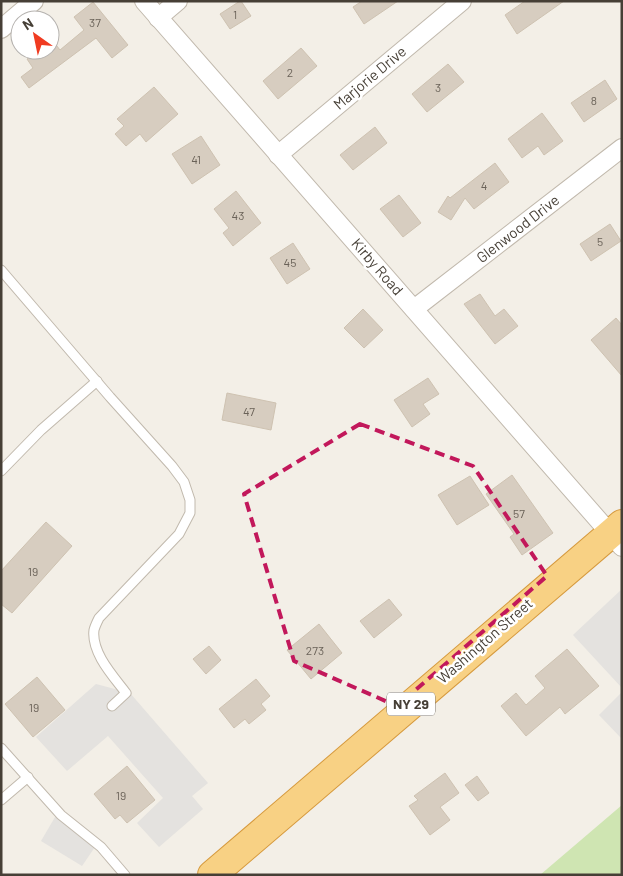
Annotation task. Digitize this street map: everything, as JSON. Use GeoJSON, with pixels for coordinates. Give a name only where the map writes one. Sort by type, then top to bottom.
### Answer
{"type":"FeatureCollection","features":[{"type":"Feature","properties":{"kind":"highway","name":"Washington Street"},"geometry":{"type":"LineString","coordinates":[[212,875],[618,535]]}},
{"type":"Feature","properties":{"kind":"street"},"geometry":{"type":"LineString","coordinates":[[1,29],[34,1]]}},
{"type":"Feature","properties":{"kind":"street","name":"Kirby Road"},"geometry":{"type":"LineString","coordinates":[[144,1],[414,309],[618,535]]}},
{"type":"Feature","properties":{"kind":"street"},"geometry":{"type":"LineString","coordinates":[[158,18],[178,1]]}},
{"type":"Feature","properties":{"kind":"street","name":"Marjorie Drive"},"geometry":{"type":"LineString","coordinates":[[278,155],[462,1]]}},
{"type":"Feature","properties":{"kind":"street","name":"Glenwood Drive"},"geometry":{"type":"LineString","coordinates":[[414,309],[622,148]]}},
{"type":"Feature","properties":{"kind":"lane"},"geometry":{"type":"LineString","coordinates":[[1,270],[172,466],[184,482],[190,500],[190,514],[179,534],[99,618],[94,629],[94,640],[99,653],[126,693],[112,706]]}},
{"type":"Feature","properties":{"kind":"lane"},"geometry":{"type":"LineString","coordinates":[[1,471],[41,430],[97,381]]}},
{"type":"Feature","properties":{"kind":"lane"},"geometry":{"type":"LineString","coordinates":[[1,748],[61,815],[101,847],[125,875]]}},
{"type":"Feature","properties":{"kind":"lane"},"geometry":{"type":"LineString","coordinates":[[1,800],[28,777]]}},
{"type":"Feature","properties":{"kind":"highlighted area"},"geometry":{"type":"Polygon","coordinates":[[[360,424],[473,466],[547,576],[397,706],[294,661],[244,494],[360,424]]]}},
{"type":"Feature","properties":{"kind":"green space"},"geometry":{"type":"Polygon","coordinates":[[[622,805],[622,875],[540,875],[622,805]]]}},
{"type":"Feature","properties":{"kind":"shaded area"},"geometry":{"type":"Polygon","coordinates":[[[622,589],[622,688],[573,635],[622,589]]]}},
{"type":"Feature","properties":{"kind":"shaded area"},"geometry":{"type":"Polygon","coordinates":[[[96,684],[130,693],[208,783],[192,796],[203,809],[159,847],[137,823],[163,798],[108,736],[67,771],[36,737],[96,684]]]}},
{"type":"Feature","properties":{"kind":"shaded area"},"geometry":{"type":"Polygon","coordinates":[[[622,692],[622,739],[599,715],[622,692]]]}},
{"type":"Feature","properties":{"kind":"shaded area"},"geometry":{"type":"Polygon","coordinates":[[[58,812],[97,844],[82,866],[41,841],[58,812]]]}},
{"type":"Feature","properties":{"kind":"building"},"geometry":{"type":"Polygon","coordinates":[[[240,1],[251,16],[230,29],[220,14],[240,1]]]}},
{"type":"Feature","properties":{"kind":"building"},"geometry":{"type":"Polygon","coordinates":[[[362,1],[398,1],[364,24],[353,7],[362,1]]]}},
{"type":"Feature","properties":{"kind":"building"},"geometry":{"type":"Polygon","coordinates":[[[525,1],[564,1],[517,34],[505,15],[525,1]]]}},
{"type":"Feature","properties":{"kind":"building"},"geometry":{"type":"Polygon","coordinates":[[[93,2],[128,45],[112,58],[96,38],[29,88],[21,77],[33,68],[28,60],[60,60],[60,50],[84,30],[74,17],[93,2]]]}},
{"type":"Feature","properties":{"kind":"building"},"geometry":{"type":"Polygon","coordinates":[[[301,48],[317,66],[278,99],[263,81],[301,48]]]}},
{"type":"Feature","properties":{"kind":"building"},"geometry":{"type":"Polygon","coordinates":[[[448,64],[464,82],[427,112],[412,94],[448,64]]]}},
{"type":"Feature","properties":{"kind":"building"},"geometry":{"type":"Polygon","coordinates":[[[605,80],[617,99],[584,122],[571,103],[605,80]]]}},
{"type":"Feature","properties":{"kind":"building"},"geometry":{"type":"Polygon","coordinates":[[[154,87],[178,114],[146,142],[140,134],[126,146],[115,134],[124,126],[117,119],[154,87]]]}},
{"type":"Feature","properties":{"kind":"building"},"geometry":{"type":"Polygon","coordinates":[[[542,113],[563,141],[544,155],[538,146],[522,158],[508,139],[542,113]]]}},
{"type":"Feature","properties":{"kind":"building"},"geometry":{"type":"Polygon","coordinates":[[[375,127],[387,143],[353,170],[340,155],[375,127]]]}},
{"type":"Feature","properties":{"kind":"building"},"geometry":{"type":"Polygon","coordinates":[[[201,136],[220,165],[192,184],[172,154],[201,136]]]}},
{"type":"Feature","properties":{"kind":"building"},"geometry":{"type":"Polygon","coordinates":[[[495,163],[509,182],[474,209],[465,198],[451,220],[438,212],[448,196],[450,198],[495,163]]]}},
{"type":"Feature","properties":{"kind":"building"},"geometry":{"type":"Polygon","coordinates":[[[236,191],[261,223],[233,246],[223,233],[229,228],[214,209],[236,191]]]}},
{"type":"Feature","properties":{"kind":"building"},"geometry":{"type":"Polygon","coordinates":[[[399,195],[421,223],[403,237],[380,209],[399,195]]]}},
{"type":"Feature","properties":{"kind":"building"},"geometry":{"type":"Polygon","coordinates":[[[610,224],[621,241],[591,261],[580,244],[610,224]]]}},
{"type":"Feature","properties":{"kind":"building"},"geometry":{"type":"Polygon","coordinates":[[[293,243],[310,269],[287,284],[270,258],[293,243]]]}},
{"type":"Feature","properties":{"kind":"building"},"geometry":{"type":"Polygon","coordinates":[[[480,294],[495,316],[504,309],[518,326],[495,344],[464,304],[480,294]]]}},
{"type":"Feature","properties":{"kind":"building"},"geometry":{"type":"Polygon","coordinates":[[[363,309],[383,330],[364,348],[344,328],[363,309]]]}},
{"type":"Feature","properties":{"kind":"building"},"geometry":{"type":"Polygon","coordinates":[[[616,318],[622,325],[622,376],[591,340],[616,318]]]}},
{"type":"Feature","properties":{"kind":"building"},"geometry":{"type":"Polygon","coordinates":[[[428,378],[439,394],[423,404],[430,414],[412,427],[394,400],[428,378]]]}},
{"type":"Feature","properties":{"kind":"building"},"geometry":{"type":"Polygon","coordinates":[[[227,393],[276,403],[271,430],[222,420],[227,393]]]}},
{"type":"Feature","properties":{"kind":"building"},"geometry":{"type":"Polygon","coordinates":[[[512,475],[553,533],[522,555],[510,537],[514,534],[486,494],[512,475]]]}},
{"type":"Feature","properties":{"kind":"building"},"geometry":{"type":"Polygon","coordinates":[[[470,476],[489,505],[457,525],[438,495],[470,476]]]}},
{"type":"Feature","properties":{"kind":"building"},"geometry":{"type":"Polygon","coordinates":[[[46,522],[72,546],[12,613],[1,604],[1,571],[46,522]]]}},
{"type":"Feature","properties":{"kind":"building"},"geometry":{"type":"Polygon","coordinates":[[[389,599],[402,615],[374,638],[360,621],[389,599]]]}},
{"type":"Feature","properties":{"kind":"building"},"geometry":{"type":"Polygon","coordinates":[[[319,624],[342,653],[311,679],[287,650],[319,624]]]}},
{"type":"Feature","properties":{"kind":"building"},"geometry":{"type":"Polygon","coordinates":[[[209,646],[221,660],[206,674],[193,659],[209,646]]]}},
{"type":"Feature","properties":{"kind":"building"},"geometry":{"type":"Polygon","coordinates":[[[567,649],[599,686],[565,714],[560,707],[526,736],[501,706],[516,693],[526,705],[545,688],[535,676],[567,649]]]}},
{"type":"Feature","properties":{"kind":"building"},"geometry":{"type":"Polygon","coordinates":[[[37,677],[65,710],[33,737],[5,704],[37,677]]]}},
{"type":"Feature","properties":{"kind":"building"},"geometry":{"type":"Polygon","coordinates":[[[256,679],[270,696],[261,704],[266,710],[249,724],[245,719],[234,728],[219,709],[256,679]]]}},
{"type":"Feature","properties":{"kind":"building"},"geometry":{"type":"Polygon","coordinates":[[[127,766],[155,800],[127,823],[120,815],[115,819],[94,794],[127,766]]]}},
{"type":"Feature","properties":{"kind":"building"},"geometry":{"type":"Polygon","coordinates":[[[445,773],[459,793],[440,807],[450,820],[430,835],[409,806],[418,800],[414,796],[445,773]]]}},
{"type":"Feature","properties":{"kind":"building"},"geometry":{"type":"Polygon","coordinates":[[[477,776],[489,793],[478,801],[465,785],[477,776]]]}}]}
